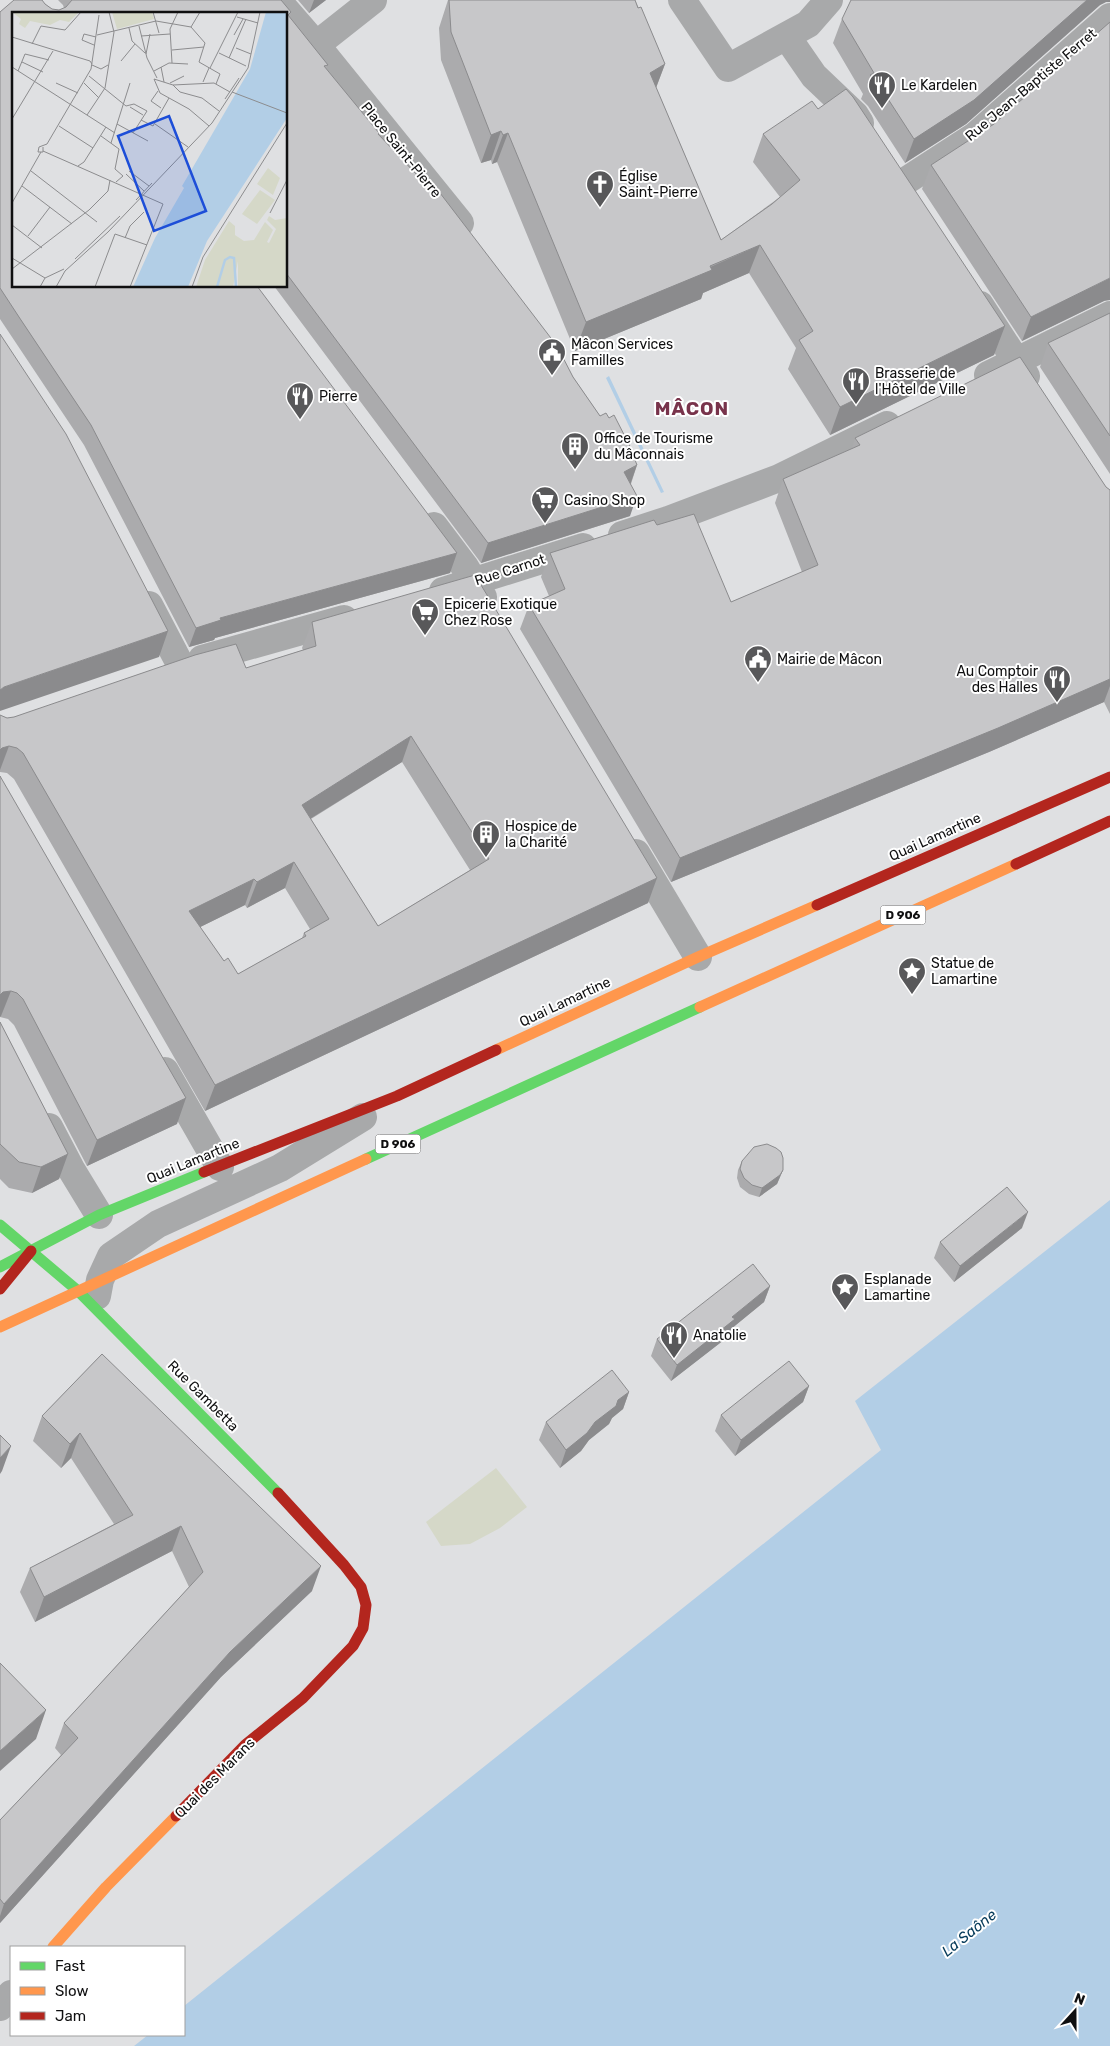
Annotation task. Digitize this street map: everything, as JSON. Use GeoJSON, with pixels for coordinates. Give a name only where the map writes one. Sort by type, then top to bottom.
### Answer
{"type":"FeatureCollection","features":[{"type":"Feature","properties":{"kind":"main road","name":"Quai Lamartine"},"geometry":{"type":"LineString","coordinates":[[0,1267],[99,1215],[220,1167],[264,1147],[397,1096],[698,957],[1110,777]]}},
{"type":"Feature","properties":{"kind":"main road","name":"D 906"},"geometry":{"type":"LineString","coordinates":[[0,1327],[91,1293],[1110,821]]}},
{"type":"Feature","properties":{"kind":"main road","name":"Rue Gambetta"},"geometry":{"type":"LineString","coordinates":[[0,1225],[31,1251],[91,1293],[213,1428],[252,1465],[344,1564],[361,1587],[366,1605]]}},
{"type":"Feature","properties":{"kind":"main road"},"geometry":{"type":"LineString","coordinates":[[0,1289],[31,1251]]}},
{"type":"Feature","properties":{"kind":"main road","name":"Quai des Marans"},"geometry":{"type":"LineString","coordinates":[[54,1946],[106,1887],[245,1745],[302,1698],[353,1646],[363,1628],[366,1605]]}},
{"type":"Feature","properties":{"kind":"street","name":"Place Saint-Pierre"},"geometry":{"type":"LineString","coordinates":[[277,0],[287,12]]}},
{"type":"Feature","properties":{"kind":"street"},"geometry":{"type":"LineString","coordinates":[[316,45],[373,0]]}},
{"type":"Feature","properties":{"kind":"street"},"geometry":{"type":"LineString","coordinates":[[682,0],[728,68],[808,24],[829,0]]}},
{"type":"Feature","properties":{"kind":"street","name":"Place Saint-Pierre"},"geometry":{"type":"LineString","coordinates":[[288,13],[477,245]]}},
{"type":"Feature","properties":{"kind":"street","name":"Rue Jean-Baptiste Ferret"},"geometry":{"type":"LineString","coordinates":[[787,36],[814,76],[855,115],[908,194],[1110,17]]}},
{"type":"Feature","properties":{"kind":"street"},"geometry":{"type":"LineString","coordinates":[[965,282],[1038,395]]}},
{"type":"Feature","properties":{"kind":"street"},"geometry":{"type":"LineString","coordinates":[[963,388],[1110,315]]}},
{"type":"Feature","properties":{"kind":"street","name":"Rue Carnot"},"geometry":{"type":"LineString","coordinates":[[417,598],[474,582],[668,520],[779,478],[910,414]]}},
{"type":"Feature","properties":{"kind":"street"},"geometry":{"type":"LineString","coordinates":[[418,505],[474,582],[494,616]]}},
{"type":"Feature","properties":{"kind":"street"},"geometry":{"type":"LineString","coordinates":[[136,580],[180,666]]}},
{"type":"Feature","properties":{"kind":"street"},"geometry":{"type":"LineString","coordinates":[[153,675],[370,612]]}},
{"type":"Feature","properties":{"kind":"street"},"geometry":{"type":"LineString","coordinates":[[622,829],[698,957]]}},
{"type":"Feature","properties":{"kind":"street"},"geometry":{"type":"LineString","coordinates":[[150,1046],[220,1167]]}},
{"type":"Feature","properties":{"kind":"street"},"geometry":{"type":"LineString","coordinates":[[91,1293],[111,1256],[158,1224],[280,1168],[397,1096]]}},
{"type":"Feature","properties":{"kind":"street"},"geometry":{"type":"LineString","coordinates":[[40,1109],[71,1169],[99,1215]]}},
{"type":"Feature","properties":{"kind":"street"},"geometry":{"type":"LineString","coordinates":[[0,2007],[10,1995]]}},
{"type":"Feature","properties":{"kind":"green space"},"geometry":{"type":"Polygon","coordinates":[[[496,1468],[527,1507],[500,1528],[470,1544],[441,1546],[426,1522],[496,1468]]]}},
{"type":"Feature","properties":{"kind":"water"},"geometry":{"type":"Polygon","coordinates":[[[609,376],[664,492],[661,493],[606,378],[609,376]]]}},
{"type":"Feature","properties":{"kind":"water","name":"La Saône"},"geometry":{"type":"Polygon","coordinates":[[[1110,1200],[1110,2046],[134,2046],[147,2036],[185,2036],[185,2005],[881,1450],[855,1401],[1110,1200]]]}},
{"type":"Feature","properties":{"kind":"building"},"geometry":{"type":"Polygon","coordinates":[[[14,0],[42,0],[52,9],[59,10],[66,7],[72,0],[281,0],[291,12],[288,15],[288,12],[12,12],[12,288],[258,288],[457,553],[220,618],[221,620],[196,628],[91,425],[0,288],[0,12],[14,0]]]}},
{"type":"Feature","properties":{"kind":"building"},"geometry":{"type":"Polygon","coordinates":[[[449,0],[635,0],[638,8],[641,7],[665,64],[650,73],[721,240],[772,204],[800,180],[763,134],[812,101],[818,109],[846,89],[1005,326],[840,407],[799,340],[813,331],[760,245],[710,266],[712,270],[586,322],[508,133],[503,135],[501,131],[491,135],[451,32],[449,0]]]}},
{"type":"Feature","properties":{"kind":"building"},"geometry":{"type":"Polygon","coordinates":[[[851,0],[1087,0],[974,100],[914,139],[877,82],[870,75],[874,73],[842,19],[851,0]]]}},
{"type":"Feature","properties":{"kind":"building"},"geometry":{"type":"Polygon","coordinates":[[[288,15],[328,65],[324,66],[378,134],[436,195],[440,193],[557,346],[573,377],[600,416],[606,413],[609,418],[614,415],[636,458],[637,465],[624,472],[637,496],[488,543],[288,276],[288,15]]]}},
{"type":"Feature","properties":{"kind":"building"},"geometry":{"type":"Polygon","coordinates":[[[1110,22],[1110,278],[1031,317],[931,165],[994,124],[1110,22]]]}},
{"type":"Feature","properties":{"kind":"building"},"geometry":{"type":"Polygon","coordinates":[[[1110,313],[1110,436],[1048,343],[1110,313]]]}},
{"type":"Feature","properties":{"kind":"building"},"geometry":{"type":"Polygon","coordinates":[[[0,334],[66,434],[168,631],[4,687],[0,690],[0,334]]]}},
{"type":"Feature","properties":{"kind":"building"},"geometry":{"type":"Polygon","coordinates":[[[1020,357],[1106,487],[1110,490],[1110,679],[998,728],[680,858],[529,605],[565,589],[550,553],[654,520],[657,525],[694,514],[731,602],[818,565],[783,479],[860,445],[855,438],[1020,357]]]}},
{"type":"Feature","properties":{"kind":"building"},"geometry":{"type":"Polygon","coordinates":[[[475,575],[657,878],[215,1085],[23,753],[17,748],[9,746],[0,750],[0,715],[7,718],[14,717],[195,655],[236,644],[246,668],[316,646],[312,622],[475,575]],[[411,736],[302,805],[378,926],[489,859],[411,736]],[[294,862],[257,882],[254,879],[189,911],[224,961],[228,958],[238,974],[306,936],[304,933],[329,919],[294,862]]]}},
{"type":"Feature","properties":{"kind":"building"},"geometry":{"type":"Polygon","coordinates":[[[0,776],[186,1098],[97,1140],[23,999],[17,993],[11,991],[3,992],[0,995],[0,776]]]}},
{"type":"Feature","properties":{"kind":"building"},"geometry":{"type":"Polygon","coordinates":[[[0,1022],[68,1154],[41,1167],[19,1162],[0,1144],[0,1022]]]}},
{"type":"Feature","properties":{"kind":"building"},"geometry":{"type":"Polygon","coordinates":[[[767,1144],[781,1152],[783,1170],[780,1175],[762,1188],[752,1185],[744,1178],[740,1169],[742,1161],[754,1147],[767,1144]]]}},
{"type":"Feature","properties":{"kind":"building"},"geometry":{"type":"Polygon","coordinates":[[[1007,1187],[1028,1212],[960,1266],[940,1242],[1007,1187]]]}},
{"type":"Feature","properties":{"kind":"building"},"geometry":{"type":"Polygon","coordinates":[[[753,1264],[770,1286],[732,1317],[735,1319],[677,1365],[657,1339],[753,1264]]]}},
{"type":"Feature","properties":{"kind":"building"},"geometry":{"type":"Polygon","coordinates":[[[102,1354],[321,1566],[230,1652],[4,1904],[0,1899],[0,1820],[78,1738],[64,1723],[203,1572],[181,1526],[44,1597],[30,1568],[133,1515],[80,1433],[70,1444],[42,1416],[102,1354]]]}},
{"type":"Feature","properties":{"kind":"building"},"geometry":{"type":"Polygon","coordinates":[[[789,1361],[809,1386],[741,1440],[721,1415],[789,1361]]]}},
{"type":"Feature","properties":{"kind":"building"},"geometry":{"type":"Polygon","coordinates":[[[612,1370],[629,1392],[618,1400],[616,1406],[595,1422],[587,1433],[566,1450],[546,1422],[612,1370]]]}},
{"type":"Feature","properties":{"kind":"building"},"geometry":{"type":"Polygon","coordinates":[[[0,1435],[11,1446],[0,1458],[0,1435]]]}},
{"type":"Feature","properties":{"kind":"building"},"geometry":{"type":"Polygon","coordinates":[[[0,1663],[46,1710],[0,1751],[0,1663]]]}},
{"type":"Feature","properties":{"kind":"traffic: fast"},"geometry":{"type":"LineString","coordinates":[[366,1159],[700,1007]]}},
{"type":"Feature","properties":{"kind":"traffic: fast"},"geometry":{"type":"LineString","coordinates":[[0,1267],[99,1215],[204,1172]]}},
{"type":"Feature","properties":{"kind":"traffic: fast"},"geometry":{"type":"LineString","coordinates":[[0,1225],[78,1291],[278,1493]]}},
{"type":"Feature","properties":{"kind":"traffic: slow"},"geometry":{"type":"LineString","coordinates":[[700,1007],[1016,864]]}},
{"type":"Feature","properties":{"kind":"traffic: slow"},"geometry":{"type":"LineString","coordinates":[[496,1050],[698,957],[817,905]]}},
{"type":"Feature","properties":{"kind":"traffic: slow"},"geometry":{"type":"LineString","coordinates":[[0,1327],[366,1159]]}},
{"type":"Feature","properties":{"kind":"traffic: slow"},"geometry":{"type":"LineString","coordinates":[[54,1946],[106,1887],[176,1816]]}},
{"type":"Feature","properties":{"kind":"traffic: jam"},"geometry":{"type":"LineString","coordinates":[[817,905],[1110,777]]}},
{"type":"Feature","properties":{"kind":"traffic: jam"},"geometry":{"type":"LineString","coordinates":[[1016,864],[1110,821]]}},
{"type":"Feature","properties":{"kind":"traffic: jam"},"geometry":{"type":"LineString","coordinates":[[204,1172],[397,1096],[496,1050]]}},
{"type":"Feature","properties":{"kind":"traffic: jam"},"geometry":{"type":"LineString","coordinates":[[0,1289],[31,1251]]}},
{"type":"Feature","properties":{"kind":"traffic: jam"},"geometry":{"type":"LineString","coordinates":[[176,1816],[245,1745],[303,1698],[353,1646],[363,1628],[366,1605],[361,1587],[344,1565],[278,1493]]}},
{"type":"Feature","properties":{"kind":"place","name":"Le Kardelen"},"geometry":{"type":"Point","coordinates":[882,109]}},
{"type":"Feature","properties":{"kind":"place","name":"Église Saint-Pierre"},"geometry":{"type":"Point","coordinates":[600,208]}},
{"type":"Feature","properties":{"kind":"place","name":"Mâcon Services Familles"},"geometry":{"type":"Point","coordinates":[552,376]}},
{"type":"Feature","properties":{"kind":"place","name":"Brasserie de l'Hôtel de Ville"},"geometry":{"type":"Point","coordinates":[856,405]}},
{"type":"Feature","properties":{"kind":"place","name":"Pierre"},"geometry":{"type":"Point","coordinates":[300,420]}},
{"type":"Feature","properties":{"kind":"place","name":"Office de Tourisme du Mâconnais"},"geometry":{"type":"Point","coordinates":[575,470]}},
{"type":"Feature","properties":{"kind":"place","name":"Casino Shop"},"geometry":{"type":"Point","coordinates":[545,524]}},
{"type":"Feature","properties":{"kind":"place","name":"Epicerie Exotique Chez Rose"},"geometry":{"type":"Point","coordinates":[425,636]}},
{"type":"Feature","properties":{"kind":"place","name":"Mairie de Mâcon"},"geometry":{"type":"Point","coordinates":[758,683]}},
{"type":"Feature","properties":{"kind":"place","name":"Au Comptoir des Halles"},"geometry":{"type":"Point","coordinates":[1057,703]}},
{"type":"Feature","properties":{"kind":"place","name":"Hospice de la Charité"},"geometry":{"type":"Point","coordinates":[486,858]}},
{"type":"Feature","properties":{"kind":"place","name":"Statue de Lamartine"},"geometry":{"type":"Point","coordinates":[912,995]}},
{"type":"Feature","properties":{"kind":"place","name":"Esplanade Lamartine"},"geometry":{"type":"Point","coordinates":[845,1311]}},
{"type":"Feature","properties":{"kind":"place","name":"Anatolie"},"geometry":{"type":"Point","coordinates":[674,1359]}},
{"type":"Feature","properties":{"kind":"district","name":"MÂCON"},"geometry":{"type":"Point","coordinates":[692,408]}}]}
